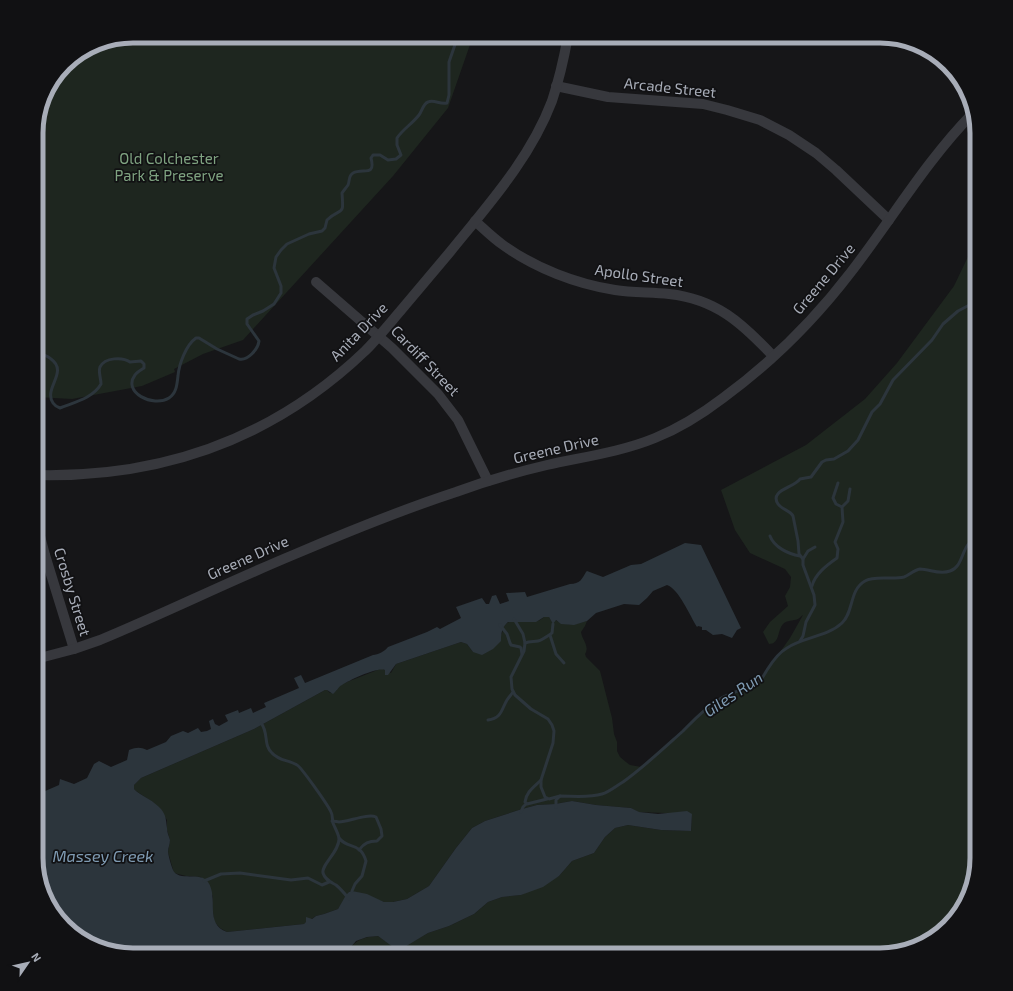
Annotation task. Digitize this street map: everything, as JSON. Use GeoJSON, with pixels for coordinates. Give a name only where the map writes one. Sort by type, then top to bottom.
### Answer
{"type":"FeatureCollection","features":[{"type":"Feature","properties":{"kind":"street","name":"Anita Drive"},"geometry":{"type":"LineString","coordinates":[[43,475],[79,475],[126,470],[173,460],[219,445],[263,425],[304,401],[325,386],[379,336],[475,221],[524,157],[551,102],[566,43]]}},
{"type":"Feature","properties":{"kind":"street","name":"Arcade Street"},"geometry":{"type":"LineString","coordinates":[[556,86],[608,97],[703,104],[760,120],[789,135],[816,153],[889,220]]}},
{"type":"Feature","properties":{"kind":"street","name":"Greene Drive"},"geometry":{"type":"LineString","coordinates":[[43,657],[74,649],[117,633],[295,554],[400,512],[488,481],[543,466],[626,448],[653,439],[696,417],[724,398],[804,327],[835,292],[938,152],[968,118]]}},
{"type":"Feature","properties":{"kind":"street","name":"Apollo Street"},"geometry":{"type":"LineString","coordinates":[[475,221],[503,245],[564,277],[615,290],[684,296],[715,307],[732,317],[773,356]]}},
{"type":"Feature","properties":{"kind":"street","name":"Cardiff Street"},"geometry":{"type":"LineString","coordinates":[[316,282],[379,336],[423,378],[448,406],[464,431],[488,481]]}},
{"type":"Feature","properties":{"kind":"street","name":"Crosby Street"},"geometry":{"type":"LineString","coordinates":[[43,547],[74,649]]}},
{"type":"Feature","properties":{"kind":"green space","name":"Old Colchester Park & Preserve"},"geometry":{"type":"Polygon","coordinates":[[[134,43],[471,43],[448,108],[393,176],[243,340],[203,354],[174,369],[175,372],[142,386],[72,399],[43,397],[43,128],[46,110],[52,93],[65,74],[74,65],[88,55],[99,50],[110,46],[134,43]]]}},
{"type":"Feature","properties":{"kind":"green space"},"geometry":{"type":"Polygon","coordinates":[[[970,253],[970,863],[961,898],[951,913],[930,933],[909,943],[880,948],[351,948],[362,939],[378,936],[385,941],[414,941],[428,933],[449,926],[474,914],[488,902],[502,897],[521,895],[559,876],[572,861],[594,853],[605,837],[615,828],[628,825],[661,830],[691,831],[692,814],[638,812],[631,808],[572,801],[537,805],[522,809],[485,821],[472,828],[429,886],[407,899],[384,902],[352,891],[349,892],[338,909],[316,916],[304,924],[227,932],[220,928],[214,921],[212,902],[213,896],[201,877],[186,876],[174,873],[168,852],[170,840],[167,830],[167,820],[154,803],[134,789],[134,785],[141,778],[254,729],[325,690],[330,693],[336,691],[342,684],[380,669],[391,673],[396,664],[461,642],[467,644],[473,652],[497,638],[502,633],[505,625],[511,621],[531,622],[540,620],[544,617],[549,617],[553,623],[555,620],[563,624],[575,624],[587,621],[581,632],[587,648],[585,654],[586,657],[600,671],[612,718],[614,734],[617,742],[617,751],[620,757],[630,765],[641,767],[697,716],[717,700],[731,692],[747,688],[761,679],[790,638],[803,615],[798,619],[788,621],[783,624],[777,640],[769,644],[763,632],[770,622],[788,606],[785,596],[790,587],[791,577],[785,569],[750,553],[735,530],[721,490],[806,445],[865,399],[897,363],[954,286],[970,253]]]}},
{"type":"Feature","properties":{"kind":"water","name":"Massey Creek"},"geometry":{"type":"Polygon","coordinates":[[[685,543],[701,545],[741,628],[737,630],[732,638],[722,634],[713,635],[706,630],[702,630],[702,627],[697,627],[680,597],[667,585],[653,591],[639,605],[624,604],[596,613],[587,621],[574,625],[561,624],[556,620],[553,624],[549,617],[544,617],[536,622],[508,622],[502,630],[501,641],[493,649],[482,655],[473,652],[467,644],[461,642],[396,664],[388,675],[385,675],[385,670],[376,670],[364,674],[341,686],[333,694],[325,690],[254,729],[141,778],[134,785],[134,789],[163,811],[166,818],[167,831],[170,840],[168,852],[173,870],[176,874],[200,877],[208,882],[211,888],[216,923],[220,928],[227,932],[304,924],[306,922],[306,917],[312,919],[316,916],[338,909],[346,895],[352,891],[367,894],[384,902],[407,899],[429,886],[472,828],[485,821],[537,805],[572,801],[631,808],[639,812],[658,814],[687,811],[692,814],[691,831],[661,830],[628,825],[615,828],[605,837],[594,853],[572,861],[559,876],[543,887],[521,895],[502,897],[488,902],[474,914],[449,926],[428,933],[403,948],[393,947],[378,936],[367,937],[356,941],[350,948],[122,947],[104,943],[83,933],[65,917],[52,898],[45,875],[43,858],[43,792],[59,785],[60,779],[74,784],[87,778],[94,764],[99,761],[111,767],[127,760],[129,750],[134,748],[142,748],[147,750],[166,742],[171,736],[183,731],[188,733],[198,728],[201,732],[207,731],[211,729],[209,721],[213,719],[215,724],[219,726],[228,721],[225,715],[238,710],[239,713],[251,708],[253,713],[266,707],[264,703],[299,688],[294,678],[301,675],[305,683],[373,655],[379,654],[388,647],[437,627],[440,629],[461,618],[456,607],[482,598],[486,604],[489,604],[492,596],[496,595],[500,604],[509,601],[506,593],[525,592],[527,597],[576,583],[580,581],[587,571],[603,577],[631,565],[641,564],[685,543]]]}},
{"type":"Feature","properties":{"kind":"waterway"},"geometry":{"type":"LineString","coordinates":[[43,355],[56,364],[58,369],[51,392],[51,397],[54,404],[60,408],[83,399],[98,389],[101,384],[99,371],[100,367],[106,361],[114,359],[123,359],[130,362],[141,361],[144,364],[144,368],[135,375],[132,381],[133,387],[141,397],[148,400],[162,401],[169,398],[174,393],[184,355],[189,345],[196,338],[199,338],[217,349],[239,359],[249,356],[255,351],[259,341],[247,324],[247,319],[274,304],[281,293],[281,286],[274,268],[276,257],[287,244],[309,234],[322,231],[325,228],[327,220],[342,209],[342,193],[348,185],[350,176],[353,173],[370,170],[372,168],[371,158],[373,155],[380,155],[388,160],[396,159],[401,155],[397,145],[397,138],[419,115],[426,103],[430,101],[447,103],[449,95],[449,62],[456,43]]}},
{"type":"Feature","properties":{"kind":"waterway"},"geometry":{"type":"LineString","coordinates":[[800,641],[803,636],[806,622],[815,605],[814,595],[803,565],[803,559],[799,554],[793,516],[790,512],[778,504],[776,499],[777,495],[779,492],[800,479],[811,477],[822,462],[834,459],[848,451],[858,440],[872,412],[880,404],[893,380],[932,340],[943,324],[958,311],[970,305]]}},
{"type":"Feature","properties":{"kind":"waterway"},"geometry":{"type":"LineString","coordinates":[[838,483],[833,498],[836,504],[842,507]]}},
{"type":"Feature","properties":{"kind":"waterway"},"geometry":{"type":"LineString","coordinates":[[812,586],[816,578],[825,567],[837,558],[838,549],[835,542],[843,522],[842,507],[848,501],[850,489]]}},
{"type":"Feature","properties":{"kind":"waterway"},"geometry":{"type":"LineString","coordinates":[[770,536],[778,547],[791,554],[800,556]]}},
{"type":"Feature","properties":{"kind":"waterway","name":"Giles Run"},"geometry":{"type":"LineString","coordinates":[[556,807],[556,800],[560,796],[592,796],[602,794],[623,782],[646,764],[712,704],[727,695],[750,687],[760,680],[781,652],[793,644],[836,628],[846,618],[856,590],[865,581],[874,578],[904,577],[920,569],[938,572],[950,571],[958,565],[970,543]]}},
{"type":"Feature","properties":{"kind":"waterway"},"geometry":{"type":"LineString","coordinates":[[803,559],[808,551],[815,547]]}},
{"type":"Feature","properties":{"kind":"waterway"},"geometry":{"type":"LineString","coordinates":[[514,619],[523,634],[525,643],[524,651],[511,677],[512,689],[515,695],[531,709],[548,719],[552,725],[554,731],[553,743],[541,780],[541,787],[545,797],[549,799],[560,796]]}},
{"type":"Feature","properties":{"kind":"waterway"},"geometry":{"type":"LineString","coordinates":[[525,643],[540,640],[552,633],[553,624]]}},
{"type":"Feature","properties":{"kind":"waterway"},"geometry":{"type":"LineString","coordinates":[[500,625],[507,634],[511,645],[520,647],[522,654]]}},
{"type":"Feature","properties":{"kind":"waterway"},"geometry":{"type":"LineString","coordinates":[[550,635],[556,654],[564,663]]}},
{"type":"Feature","properties":{"kind":"waterway"},"geometry":{"type":"LineString","coordinates":[[488,720],[499,715],[513,692]]}},
{"type":"Feature","properties":{"kind":"waterway"},"geometry":{"type":"LineString","coordinates":[[261,723],[265,731],[269,750],[278,758],[297,765],[309,779],[332,813],[333,823],[339,838],[339,843],[325,866],[323,873],[327,879],[338,887],[349,899]]}},
{"type":"Feature","properties":{"kind":"waterway"},"geometry":{"type":"LineString","coordinates":[[541,780],[529,792],[525,802],[527,804],[547,799]]}},
{"type":"Feature","properties":{"kind":"waterway"},"geometry":{"type":"LineString","coordinates":[[521,812],[526,804]]}},
{"type":"Feature","properties":{"kind":"waterway"},"geometry":{"type":"LineString","coordinates":[[332,821],[343,822],[368,816],[376,817],[382,836],[377,841],[365,844],[359,850]]}},
{"type":"Feature","properties":{"kind":"waterway"},"geometry":{"type":"LineString","coordinates":[[339,838],[342,842],[361,851],[366,861],[362,876],[355,884],[352,891]]}},
{"type":"Feature","properties":{"kind":"waterway"},"geometry":{"type":"LineString","coordinates":[[204,881],[221,874],[240,873],[291,880],[308,878],[322,885],[329,882]]}}]}
